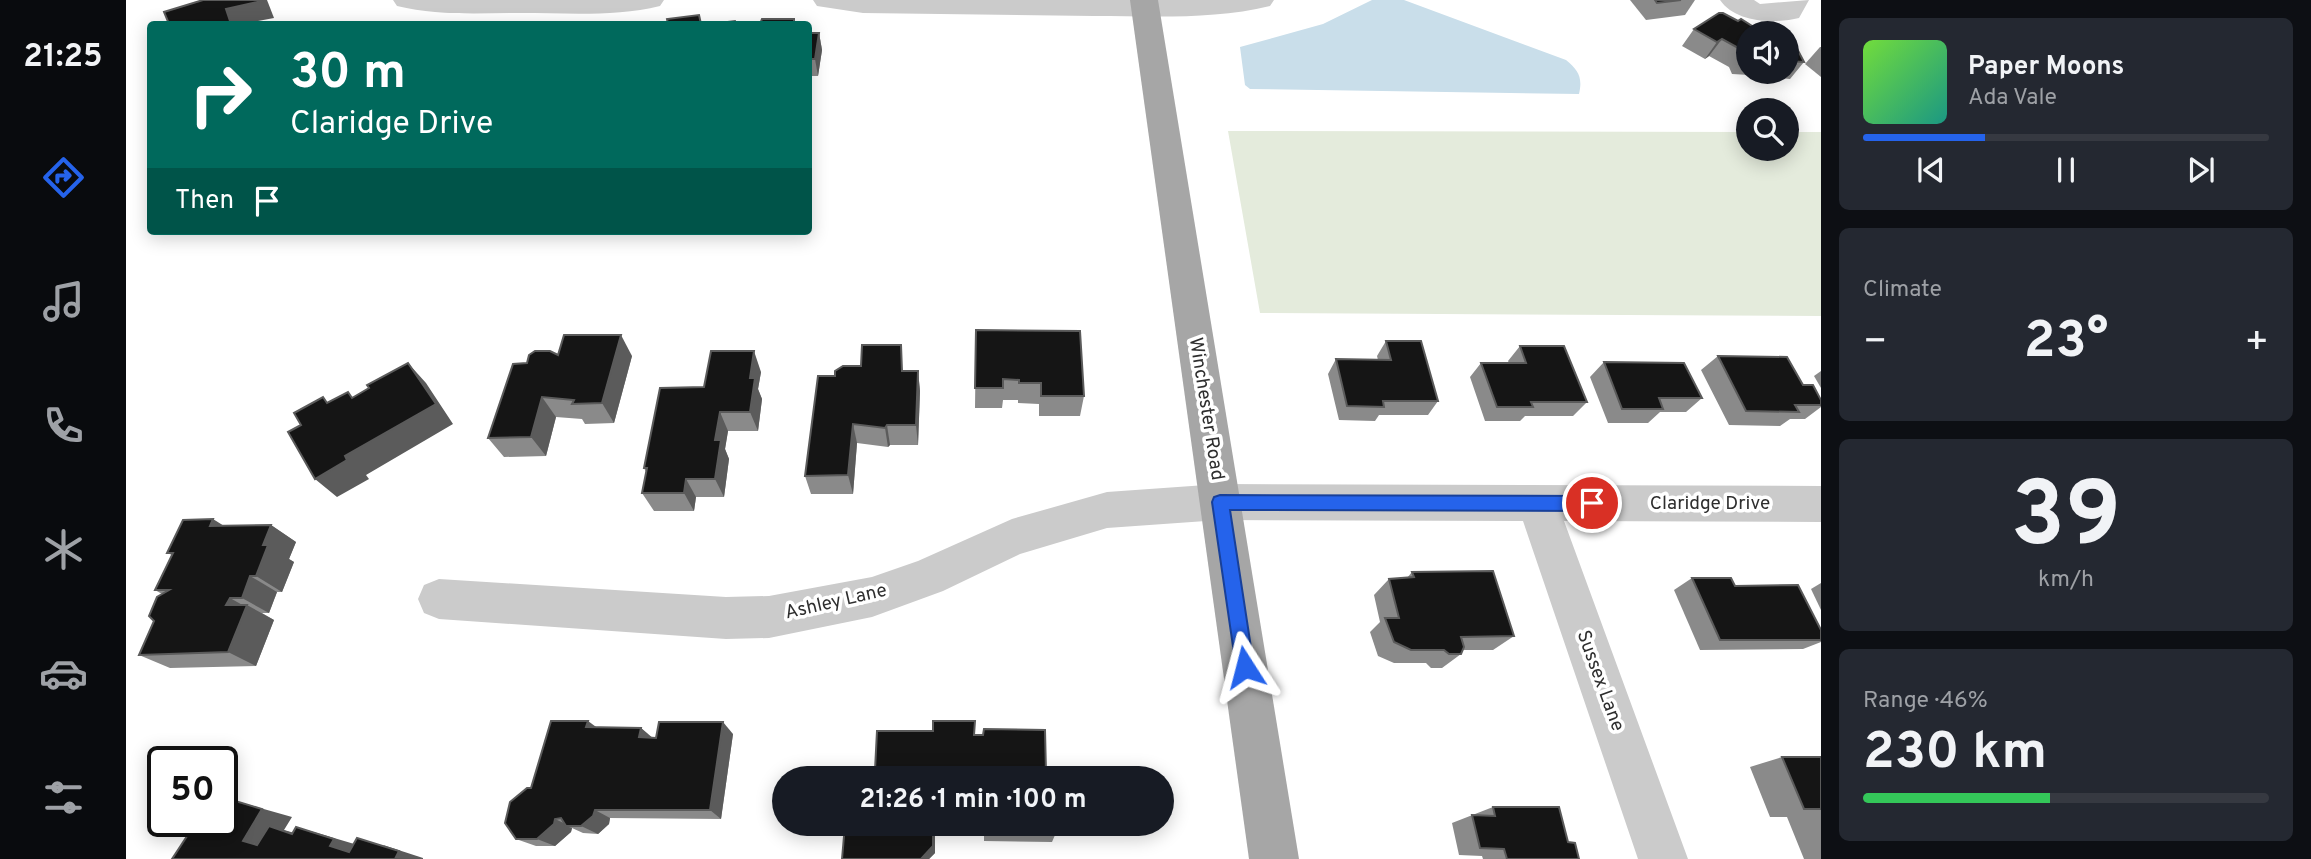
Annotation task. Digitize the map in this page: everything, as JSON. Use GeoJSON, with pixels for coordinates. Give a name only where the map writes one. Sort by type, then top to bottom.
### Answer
{"type":"FeatureCollection","features":[{"type":"Feature","properties":{"kind":"main road","name":"Winchester Road"},"geometry":{"type":"LineString","coordinates":[[1144,4],[1274,859]]}},
{"type":"Feature","properties":{"kind":"street"},"geometry":{"type":"LineString","coordinates":[[407,0],[433,4],[606,5],[650,0]]}},
{"type":"Feature","properties":{"kind":"street"},"geometry":{"type":"LineString","coordinates":[[827,0],[863,5],[1144,4],[1206,7],[1260,0]]}},
{"type":"Feature","properties":{"kind":"street"},"geometry":{"type":"LineString","coordinates":[[1734,0],[1755,12],[1789,12],[1795,0]]}},
{"type":"Feature","properties":{"kind":"street","name":"Claridge Drive"},"geometry":{"type":"LineString","coordinates":[[1220,502],[1821,505]]}},
{"type":"Feature","properties":{"kind":"street","name":"Ashley Lane"},"geometry":{"type":"LineString","coordinates":[[439,599],[726,618],[769,617],[872,597],[928,577],[1012,538],[1107,510],[1220,502]]}},
{"type":"Feature","properties":{"kind":"street","name":"Sussex Lane"},"geometry":{"type":"LineString","coordinates":[[1537,503],[1663,859]]}},
{"type":"Feature","properties":{"kind":"green space"},"geometry":{"type":"Polygon","coordinates":[[[1228,131],[1736,132],[1736,161],[1799,161],[1799,132],[1821,132],[1821,316],[1260,313],[1228,131]]]}},
{"type":"Feature","properties":{"kind":"water"},"geometry":{"type":"Polygon","coordinates":[[[1372,0],[1404,0],[1566,60],[1579,74],[1579,94],[1250,89],[1245,85],[1240,47],[1323,24],[1372,0]]]}},
{"type":"Feature","properties":{"kind":"building"},"geometry":{"type":"Polygon","coordinates":[[[203,0],[262,1],[226,9],[230,21],[168,21],[164,12],[203,0]]]}},
{"type":"Feature","properties":{"kind":"building"},"geometry":{"type":"Polygon","coordinates":[[[1655,0],[1681,0],[1657,3],[1655,0]]]}},
{"type":"Feature","properties":{"kind":"building"},"geometry":{"type":"Polygon","coordinates":[[[1723,13],[1738,21],[1736,47],[1722,39],[1717,42],[1694,29],[1723,13]]]}},
{"type":"Feature","properties":{"kind":"building"},"geometry":{"type":"Polygon","coordinates":[[[699,15],[700,21],[667,21],[699,15]]]}},
{"type":"Feature","properties":{"kind":"building"},"geometry":{"type":"Polygon","coordinates":[[[762,19],[794,19],[794,21],[761,21],[762,19]]]}},
{"type":"Feature","properties":{"kind":"building"},"geometry":{"type":"Polygon","coordinates":[[[812,33],[819,33],[815,59],[812,59],[812,33]]]}},
{"type":"Feature","properties":{"kind":"building"},"geometry":{"type":"Polygon","coordinates":[[[976,330],[1080,331],[1084,396],[1041,396],[1041,383],[1019,383],[1019,380],[1003,379],[1003,388],[975,388],[976,330]]]}},
{"type":"Feature","properties":{"kind":"building"},"geometry":{"type":"Polygon","coordinates":[[[564,335],[621,335],[602,403],[572,404],[574,400],[542,397],[531,437],[488,438],[513,364],[527,363],[529,355],[535,351],[550,351],[558,355],[564,335]]]}},
{"type":"Feature","properties":{"kind":"building"},"geometry":{"type":"Polygon","coordinates":[[[1386,341],[1421,341],[1438,401],[1383,401],[1384,407],[1347,406],[1336,359],[1391,360],[1386,341]]]}},
{"type":"Feature","properties":{"kind":"building"},"geometry":{"type":"Polygon","coordinates":[[[862,345],[901,345],[902,371],[918,371],[916,425],[887,425],[885,428],[853,424],[848,475],[805,476],[818,376],[835,376],[835,371],[843,366],[861,366],[862,345]]]}},
{"type":"Feature","properties":{"kind":"building"},"geometry":{"type":"Polygon","coordinates":[[[1520,346],[1564,346],[1587,402],[1531,402],[1533,407],[1497,407],[1481,363],[1526,363],[1520,346]]]}},
{"type":"Feature","properties":{"kind":"building"},"geometry":{"type":"Polygon","coordinates":[[[711,351],[754,351],[750,378],[755,378],[750,412],[720,412],[715,440],[721,440],[715,479],[686,479],[684,493],[642,493],[647,468],[644,468],[660,388],[704,387],[711,351]]]}},
{"type":"Feature","properties":{"kind":"building"},"geometry":{"type":"Polygon","coordinates":[[[1718,356],[1787,357],[1803,385],[1813,385],[1821,405],[1795,405],[1799,412],[1746,411],[1718,356]]]}},
{"type":"Feature","properties":{"kind":"building"},"geometry":{"type":"Polygon","coordinates":[[[1604,362],[1684,363],[1702,398],[1659,398],[1663,409],[1622,409],[1604,362]]]}},
{"type":"Feature","properties":{"kind":"building"},"geometry":{"type":"Polygon","coordinates":[[[408,363],[436,404],[345,456],[347,460],[315,479],[288,432],[301,425],[294,413],[323,397],[327,403],[348,392],[352,398],[369,388],[367,385],[408,363]]]}},
{"type":"Feature","properties":{"kind":"building"},"geometry":{"type":"Polygon","coordinates":[[[213,519],[210,526],[271,525],[263,545],[268,545],[256,576],[250,576],[242,598],[230,598],[226,605],[247,605],[228,652],[139,655],[154,621],[149,616],[157,597],[169,590],[155,590],[173,553],[167,553],[183,520],[213,519]]]}},
{"type":"Feature","properties":{"kind":"building"},"geometry":{"type":"Polygon","coordinates":[[[1493,571],[1514,636],[1461,637],[1464,647],[1461,654],[1449,654],[1444,650],[1411,650],[1394,642],[1385,618],[1399,618],[1389,579],[1414,577],[1412,572],[1493,571]]]}},
{"type":"Feature","properties":{"kind":"building"},"geometry":{"type":"Polygon","coordinates":[[[1692,578],[1731,578],[1735,586],[1798,585],[1821,630],[1821,640],[1720,640],[1692,578]]]}},
{"type":"Feature","properties":{"kind":"building"},"geometry":{"type":"Polygon","coordinates":[[[551,721],[588,721],[586,727],[641,728],[639,737],[656,738],[659,722],[723,722],[710,810],[595,810],[593,816],[581,826],[566,826],[561,818],[555,819],[554,824],[537,839],[516,839],[505,823],[510,802],[527,788],[531,788],[551,721]]]}},
{"type":"Feature","properties":{"kind":"building"},"geometry":{"type":"Polygon","coordinates":[[[933,721],[975,721],[974,735],[983,735],[984,729],[1045,730],[1046,766],[875,766],[877,731],[933,731],[933,721]]]}},
{"type":"Feature","properties":{"kind":"building"},"geometry":{"type":"Polygon","coordinates":[[[1782,757],[1821,757],[1821,809],[1804,809],[1782,757]]]}},
{"type":"Feature","properties":{"kind":"building"},"geometry":{"type":"Polygon","coordinates":[[[238,802],[262,809],[243,841],[257,845],[269,826],[292,834],[296,827],[334,839],[330,846],[349,852],[357,838],[399,851],[395,859],[172,859],[186,837],[238,837],[238,802]]]}},
{"type":"Feature","properties":{"kind":"building"},"geometry":{"type":"Polygon","coordinates":[[[1493,807],[1559,807],[1568,842],[1575,843],[1579,859],[1507,859],[1504,849],[1480,848],[1472,815],[1495,816],[1493,807]]]}},
{"type":"Feature","properties":{"kind":"building"},"geometry":{"type":"Polygon","coordinates":[[[844,836],[933,836],[933,846],[921,859],[842,859],[844,836]]]}},
{"type":"Feature","properties":{"kind":"route"},"geometry":{"type":"LineString","coordinates":[[1245,667],[1220,502],[1592,503]]}}]}
